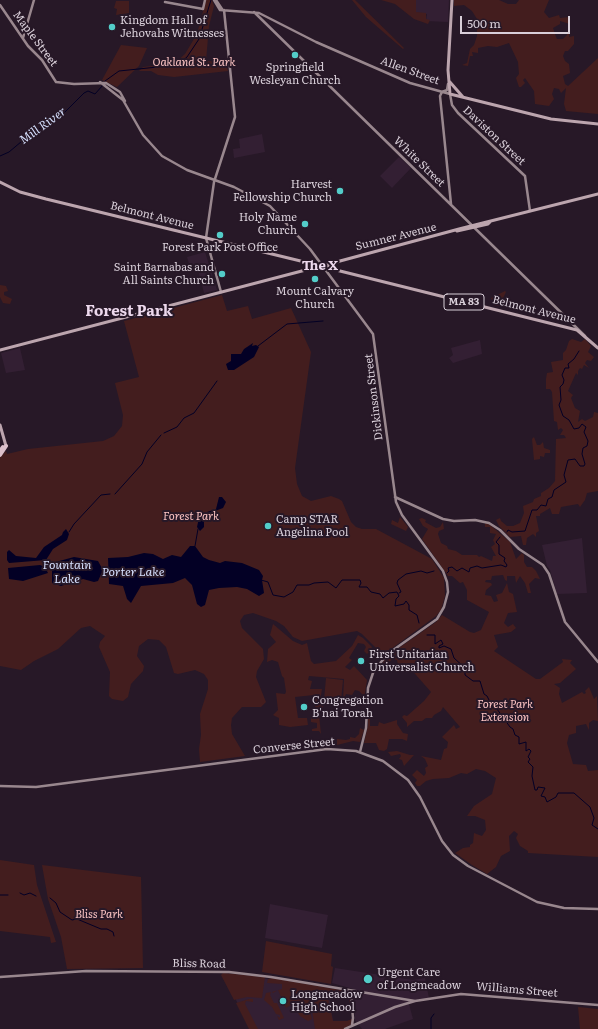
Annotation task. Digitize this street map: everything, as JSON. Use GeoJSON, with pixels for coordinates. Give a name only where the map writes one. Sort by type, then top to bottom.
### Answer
{"type":"FeatureCollection","features":[{"type":"Feature","properties":{"kind":"highway"},"geometry":{"type":"LineString","coordinates":[[0,451],[4,446]]}},
{"type":"Feature","properties":{"kind":"highway"},"geometry":{"type":"LineString","coordinates":[[0,455],[5,450],[4,446]]}},
{"type":"Feature","properties":{"kind":"main road"},"geometry":{"type":"LineString","coordinates":[[23,39],[34,0]]}},
{"type":"Feature","properties":{"kind":"main road"},"geometry":{"type":"LineString","coordinates":[[165,2],[203,9],[205,0]]}},
{"type":"Feature","properties":{"kind":"main road"},"geometry":{"type":"LineString","coordinates":[[214,0],[224,10],[234,117],[215,179],[206,238],[221,292]]}},
{"type":"Feature","properties":{"kind":"main road"},"geometry":{"type":"LineString","coordinates":[[451,205],[440,96],[442,92],[447,90],[452,0]]}},
{"type":"Feature","properties":{"kind":"main road","name":"Maple Street"},"geometry":{"type":"LineString","coordinates":[[0,4],[23,39],[41,59],[56,82],[78,84],[100,82]]}},
{"type":"Feature","properties":{"kind":"main road","name":"Allen Street"},"geometry":{"type":"LineString","coordinates":[[224,10],[254,12],[316,42],[410,83],[551,119],[598,124]]}},
{"type":"Feature","properties":{"kind":"main road","name":"White Street"},"geometry":{"type":"LineString","coordinates":[[254,12],[598,348]]}},
{"type":"Feature","properties":{"kind":"main road"},"geometry":{"type":"LineString","coordinates":[[448,80],[450,94]]}},
{"type":"Feature","properties":{"kind":"main road"},"geometry":{"type":"LineString","coordinates":[[448,80],[464,97]]}},
{"type":"Feature","properties":{"kind":"main road","name":"Dickinson Street"},"geometry":{"type":"LineString","coordinates":[[100,82],[116,94],[127,107]]}},
{"type":"Feature","properties":{"kind":"main road","name":"Dickinson Street"},"geometry":{"type":"LineString","coordinates":[[100,82],[108,84],[118,91],[143,135],[162,156],[187,170],[215,179],[246,192],[269,205],[300,238],[323,266],[371,330],[375,339],[395,499],[402,515],[444,573],[448,587],[447,598],[442,611],[436,620],[390,652],[374,670],[368,688],[366,728],[360,752]]}},
{"type":"Feature","properties":{"kind":"main road","name":"Daviston Street"},"geometry":{"type":"LineString","coordinates":[[450,94],[452,105],[458,113],[524,176],[530,212]]}},
{"type":"Feature","properties":{"kind":"main road","name":"Belmont Avenue"},"geometry":{"type":"LineString","coordinates":[[0,182],[20,192],[46,199],[318,266]]}},
{"type":"Feature","properties":{"kind":"main road","name":"Sumner Avenue"},"geometry":{"type":"LineString","coordinates":[[307,269],[598,194]]}},
{"type":"Feature","properties":{"kind":"main road"},"geometry":{"type":"LineString","coordinates":[[302,262],[307,269]]}},
{"type":"Feature","properties":{"kind":"main road"},"geometry":{"type":"LineString","coordinates":[[332,263],[337,271]]}},
{"type":"Feature","properties":{"kind":"main road"},"geometry":{"type":"LineString","coordinates":[[307,264],[307,269]]}},
{"type":"Feature","properties":{"kind":"main road","name":"Sumner Avenue"},"geometry":{"type":"LineString","coordinates":[[0,350],[318,266],[323,266]]}},
{"type":"Feature","properties":{"kind":"main road","name":"Belmont Avenue"},"geometry":{"type":"LineString","coordinates":[[323,266],[337,271],[580,331],[585,336]]}},
{"type":"Feature","properties":{"kind":"main road"},"geometry":{"type":"LineString","coordinates":[[572,329],[573,324]]}},
{"type":"Feature","properties":{"kind":"main road"},"geometry":{"type":"LineString","coordinates":[[0,425],[4,446]]}},
{"type":"Feature","properties":{"kind":"main road"},"geometry":{"type":"LineString","coordinates":[[395,499],[401,500],[447,520],[475,520],[489,523],[500,530],[518,549],[543,564],[550,575],[565,622],[598,662]]}},
{"type":"Feature","properties":{"kind":"main road"},"geometry":{"type":"LineString","coordinates":[[420,509],[422,505]]}},
{"type":"Feature","properties":{"kind":"main road","name":"Converse Street"},"geometry":{"type":"LineString","coordinates":[[0,786],[35,787],[327,749],[360,752],[384,761],[408,780],[420,797],[442,841],[451,853],[468,866],[537,902],[564,908],[598,909]]}},
{"type":"Feature","properties":{"kind":"main road","name":"Bliss Road"},"geometry":{"type":"LineString","coordinates":[[0,977],[82,971],[216,972],[262,976],[414,1001]]}},
{"type":"Feature","properties":{"kind":"main road"},"geometry":{"type":"LineString","coordinates":[[346,990],[351,996],[353,1018],[350,1026]]}},
{"type":"Feature","properties":{"kind":"main road"},"geometry":{"type":"LineString","coordinates":[[351,996],[354,991]]}},
{"type":"Feature","properties":{"kind":"main road","name":"Williams Street"},"geometry":{"type":"LineString","coordinates":[[345,1029],[395,1007],[414,1001],[468,994],[598,1005]]}},
{"type":"Feature","properties":{"kind":"main road"},"geometry":{"type":"LineString","coordinates":[[395,1007],[396,999]]}},
{"type":"Feature","properties":{"kind":"main road"},"geometry":{"type":"LineString","coordinates":[[353,1018],[358,1023]]}},
{"type":"Feature","properties":{"kind":"shaded area"},"geometry":{"type":"Polygon","coordinates":[[[416,0],[449,0],[448,22],[426,21],[427,14],[415,13],[416,0]]]}},
{"type":"Feature","properties":{"kind":"shaded area"},"geometry":{"type":"Polygon","coordinates":[[[262,134],[265,152],[234,158],[233,149],[240,148],[239,139],[262,134]]]}},
{"type":"Feature","properties":{"kind":"shaded area"},"geometry":{"type":"Polygon","coordinates":[[[399,157],[411,168],[392,188],[380,176],[399,157]]]}},
{"type":"Feature","properties":{"kind":"shaded area"},"geometry":{"type":"Polygon","coordinates":[[[205,252],[217,290],[204,293],[197,266],[187,268],[185,265],[189,264],[187,257],[205,252]]]}},
{"type":"Feature","properties":{"kind":"shaded area"},"geometry":{"type":"Polygon","coordinates":[[[480,340],[482,354],[453,363],[449,358],[453,355],[451,348],[480,340]]]}},
{"type":"Feature","properties":{"kind":"shaded area"},"geometry":{"type":"Polygon","coordinates":[[[20,348],[25,370],[6,373],[1,353],[20,348]]]}},
{"type":"Feature","properties":{"kind":"shaded area"},"geometry":{"type":"Polygon","coordinates":[[[582,538],[587,593],[557,594],[550,570],[547,566],[542,545],[582,538]]]}},
{"type":"Feature","properties":{"kind":"shaded area"},"geometry":{"type":"Polygon","coordinates":[[[270,904],[328,915],[322,948],[265,938],[270,904]]]}},
{"type":"Feature","properties":{"kind":"shaded area"},"geometry":{"type":"Polygon","coordinates":[[[335,968],[413,980],[425,978],[429,998],[409,1004],[413,1019],[385,1029],[362,1029],[355,1020],[353,989],[332,983],[335,968]]]}},
{"type":"Feature","properties":{"kind":"shaded area","name":"Longmeadow High School"},"geometry":{"type":"Polygon","coordinates":[[[223,973],[328,989],[333,1021],[332,1029],[250,1029],[223,973]]]}},
{"type":"Feature","properties":{"kind":"green space","name":"Oakland St. Park"},"geometry":{"type":"Polygon","coordinates":[[[206,0],[212,0],[214,6],[209,26],[206,61],[225,62],[228,71],[174,77],[158,75],[151,71],[139,71],[143,67],[175,63],[185,54],[197,34],[206,0]]]}},
{"type":"Feature","properties":{"kind":"green space"},"geometry":{"type":"Polygon","coordinates":[[[352,0],[355,0],[404,48],[403,49],[366,17],[352,0]]]}},
{"type":"Feature","properties":{"kind":"green space"},"geometry":{"type":"Polygon","coordinates":[[[381,0],[416,0],[416,12],[426,13],[426,19],[430,20],[428,24],[414,19],[395,4],[381,0]]]}},
{"type":"Feature","properties":{"kind":"green space"},"geometry":{"type":"Polygon","coordinates":[[[454,0],[499,0],[508,4],[516,4],[519,0],[549,0],[544,12],[549,18],[559,15],[560,18],[569,17],[570,24],[560,21],[560,24],[553,28],[557,39],[563,39],[567,35],[568,30],[570,30],[569,37],[574,36],[574,44],[568,51],[565,51],[563,56],[565,61],[569,64],[570,73],[563,76],[565,84],[568,86],[598,58],[598,114],[566,111],[564,104],[566,88],[561,93],[559,89],[554,88],[552,94],[554,99],[549,106],[535,104],[534,91],[525,78],[523,80],[525,83],[519,87],[516,78],[519,74],[518,62],[509,43],[497,47],[488,46],[478,48],[478,53],[472,52],[473,56],[470,56],[468,66],[462,65],[467,63],[470,49],[474,45],[477,36],[477,19],[472,11],[464,5],[454,6],[454,0]]]}},
{"type":"Feature","properties":{"kind":"green space"},"geometry":{"type":"Polygon","coordinates":[[[116,1],[129,1],[129,13],[116,15],[117,9],[114,8],[116,1]]]}},
{"type":"Feature","properties":{"kind":"green space"},"geometry":{"type":"Polygon","coordinates":[[[121,45],[147,48],[139,66],[117,87],[102,80],[121,45]]]}},
{"type":"Feature","properties":{"kind":"green space"},"geometry":{"type":"Polygon","coordinates":[[[0,285],[6,286],[8,291],[4,292],[4,295],[12,299],[10,304],[3,303],[0,297],[0,285]]]}},
{"type":"Feature","properties":{"kind":"green space"},"geometry":{"type":"Polygon","coordinates":[[[505,291],[506,292],[499,306],[495,306],[491,298],[505,291]]]}},
{"type":"Feature","properties":{"kind":"green space","name":"Forest Park"},"geometry":{"type":"Polygon","coordinates":[[[222,295],[227,311],[248,306],[252,319],[291,308],[311,352],[295,468],[297,484],[302,496],[311,501],[331,496],[339,499],[342,501],[351,522],[356,527],[362,529],[376,529],[432,559],[444,578],[445,596],[441,610],[436,616],[383,655],[357,631],[302,641],[293,637],[284,626],[276,621],[253,613],[244,615],[240,621],[242,628],[263,649],[264,659],[257,671],[256,677],[266,702],[261,707],[242,707],[232,718],[232,734],[245,756],[200,762],[200,714],[208,689],[208,680],[204,674],[195,670],[178,674],[174,673],[166,647],[159,640],[148,639],[139,646],[137,656],[144,666],[143,671],[131,684],[128,697],[123,701],[112,699],[109,696],[110,672],[99,647],[100,642],[105,636],[90,626],[81,628],[58,649],[34,661],[21,670],[0,666],[0,457],[6,451],[7,454],[28,449],[103,441],[114,436],[122,426],[123,415],[115,383],[139,377],[124,321],[222,295]]]}},
{"type":"Feature","properties":{"kind":"green space"},"geometry":{"type":"Polygon","coordinates":[[[572,339],[581,342],[585,339],[591,346],[588,352],[594,357],[591,361],[587,360],[585,363],[589,368],[584,365],[582,369],[580,368],[578,371],[578,375],[576,373],[568,391],[573,395],[571,398],[575,408],[580,411],[578,422],[582,419],[585,421],[593,417],[594,412],[598,413],[598,491],[587,493],[585,500],[580,507],[578,504],[561,507],[559,514],[552,514],[550,508],[540,514],[540,516],[536,516],[539,531],[536,533],[536,537],[533,534],[527,538],[526,545],[523,545],[521,536],[510,537],[499,526],[496,520],[500,518],[501,521],[507,526],[513,526],[520,523],[524,513],[523,506],[533,502],[534,499],[541,496],[541,493],[549,488],[555,481],[556,439],[566,438],[564,435],[560,435],[563,430],[561,428],[558,430],[557,422],[554,421],[552,392],[550,389],[546,389],[546,379],[547,373],[553,372],[551,362],[563,360],[563,353],[566,350],[569,341],[572,339]]]}},
{"type":"Feature","properties":{"kind":"green space"},"geometry":{"type":"Polygon","coordinates":[[[534,437],[537,445],[540,445],[543,442],[544,448],[550,450],[550,453],[545,453],[544,457],[540,456],[540,459],[534,460],[532,439],[534,437]]]}},
{"type":"Feature","properties":{"kind":"green space"},"geometry":{"type":"Polygon","coordinates":[[[400,517],[408,527],[406,531],[391,524],[392,520],[398,523],[400,517]]]}},
{"type":"Feature","properties":{"kind":"green space","name":"Forest Park Extension"},"geometry":{"type":"Polygon","coordinates":[[[422,518],[426,520],[425,522],[436,528],[440,527],[443,522],[444,529],[439,531],[438,534],[441,543],[447,546],[448,549],[456,551],[462,555],[477,555],[492,561],[493,556],[496,556],[491,547],[495,544],[493,540],[496,534],[490,533],[490,527],[485,527],[485,523],[489,524],[510,542],[516,559],[522,553],[524,555],[524,562],[527,567],[532,567],[536,571],[540,579],[535,578],[529,584],[531,593],[528,593],[525,583],[520,576],[516,583],[515,576],[507,576],[507,581],[503,575],[492,576],[491,580],[486,580],[485,582],[491,583],[492,585],[486,590],[485,595],[491,596],[494,602],[498,601],[496,595],[502,593],[507,583],[509,592],[513,594],[517,612],[508,613],[504,623],[508,627],[513,624],[516,628],[511,632],[494,635],[498,647],[494,651],[536,679],[540,679],[563,662],[562,659],[572,660],[570,663],[576,669],[560,683],[554,684],[560,688],[559,694],[562,703],[582,692],[584,694],[586,693],[585,691],[589,687],[594,699],[597,696],[598,721],[593,720],[589,723],[589,730],[586,724],[576,726],[576,733],[569,735],[567,743],[573,764],[586,765],[588,771],[598,770],[598,857],[528,853],[528,851],[520,846],[516,838],[518,834],[514,831],[509,836],[510,851],[501,856],[496,867],[487,874],[455,853],[463,848],[470,847],[473,843],[474,833],[482,836],[486,830],[485,820],[475,816],[467,816],[474,806],[492,794],[496,778],[485,771],[476,769],[467,774],[461,773],[449,778],[426,781],[420,786],[417,786],[415,783],[417,780],[412,775],[417,770],[424,776],[426,773],[425,768],[428,766],[425,759],[421,756],[441,760],[444,749],[447,748],[448,742],[442,737],[454,725],[456,729],[460,727],[443,707],[441,711],[432,718],[426,718],[422,721],[414,721],[407,727],[407,723],[402,717],[404,715],[407,716],[424,701],[431,692],[409,667],[403,666],[399,670],[397,660],[393,659],[386,664],[383,663],[384,660],[386,657],[436,622],[442,615],[474,633],[481,630],[489,612],[467,600],[467,590],[463,582],[460,583],[452,576],[448,576],[422,539],[428,529],[423,526],[419,519],[422,518]]]}},
{"type":"Feature","properties":{"kind":"green space"},"geometry":{"type":"Polygon","coordinates":[[[273,624],[293,641],[302,645],[307,643],[311,661],[314,664],[336,661],[352,646],[358,635],[363,638],[372,647],[370,651],[367,654],[364,651],[366,647],[364,644],[358,643],[349,658],[352,660],[345,667],[350,670],[354,666],[367,680],[363,705],[362,694],[355,690],[352,695],[346,694],[343,701],[344,679],[309,676],[308,680],[312,681],[310,689],[322,689],[320,702],[323,703],[323,709],[319,709],[321,734],[319,731],[312,731],[312,729],[317,728],[317,723],[311,722],[311,718],[316,717],[314,695],[295,697],[298,718],[307,718],[308,725],[290,727],[279,725],[279,718],[273,715],[278,710],[276,693],[285,694],[286,692],[284,678],[278,662],[272,660],[267,662],[268,649],[276,642],[270,635],[273,624]]]}},
{"type":"Feature","properties":{"kind":"green space"},"geometry":{"type":"Polygon","coordinates":[[[326,678],[343,680],[341,701],[324,700],[326,678]]]}},
{"type":"Feature","properties":{"kind":"green space"},"geometry":{"type":"Polygon","coordinates":[[[368,712],[370,712],[370,726],[378,726],[379,722],[384,724],[397,720],[397,724],[403,733],[408,734],[407,741],[402,739],[389,739],[387,749],[384,751],[379,750],[376,743],[364,743],[368,725],[368,712]]]}},
{"type":"Feature","properties":{"kind":"green space"},"geometry":{"type":"Polygon","coordinates":[[[360,728],[364,730],[360,742],[353,741],[337,745],[337,739],[346,740],[350,739],[350,737],[355,738],[359,734],[360,728]]]}},
{"type":"Feature","properties":{"kind":"green space"},"geometry":{"type":"Polygon","coordinates":[[[397,751],[414,755],[404,766],[402,760],[399,759],[401,756],[400,754],[391,756],[388,752],[397,751]]]}},
{"type":"Feature","properties":{"kind":"green space"},"geometry":{"type":"Polygon","coordinates":[[[0,860],[34,865],[37,885],[56,942],[51,943],[50,937],[0,931],[0,860]]]}},
{"type":"Feature","properties":{"kind":"green space","name":"Bliss Park"},"geometry":{"type":"Polygon","coordinates":[[[42,865],[141,877],[143,968],[67,969],[61,937],[48,899],[42,865]]]}},
{"type":"Feature","properties":{"kind":"green space"},"geometry":{"type":"Polygon","coordinates":[[[266,941],[332,954],[331,966],[333,967],[331,984],[262,972],[266,941]]]}},
{"type":"Feature","properties":{"kind":"green space"},"geometry":{"type":"Polygon","coordinates":[[[223,973],[265,977],[262,998],[247,997],[234,1000],[221,975],[223,973]]]}},
{"type":"Feature","properties":{"kind":"green space"},"geometry":{"type":"Polygon","coordinates":[[[272,978],[346,991],[349,994],[350,1006],[348,995],[328,997],[330,1012],[333,1021],[347,1021],[352,1019],[352,1024],[343,1029],[315,1029],[311,1004],[308,1005],[312,1019],[308,1021],[298,1013],[302,1011],[296,1013],[291,1005],[286,1008],[278,990],[282,989],[282,984],[267,983],[268,979],[272,978]]]}},
{"type":"Feature","properties":{"kind":"green space"},"geometry":{"type":"Polygon","coordinates":[[[271,992],[270,995],[274,1003],[277,1003],[284,1018],[279,1020],[277,1016],[280,1018],[280,1015],[276,1014],[272,1007],[264,1000],[266,993],[271,992]]]}},
{"type":"Feature","properties":{"kind":"green space"},"geometry":{"type":"Polygon","coordinates":[[[253,999],[253,1002],[246,1001],[245,1004],[258,1029],[249,1029],[236,1003],[253,999]]]}},
{"type":"Feature","properties":{"kind":"green space"},"geometry":{"type":"Polygon","coordinates":[[[578,1007],[598,1009],[598,1029],[580,1029],[578,1007]]]}},
{"type":"Feature","properties":{"kind":"water"},"geometry":{"type":"Polygon","coordinates":[[[253,343],[252,346],[256,345],[259,347],[254,357],[234,370],[228,370],[226,364],[231,361],[231,354],[241,354],[244,349],[253,343]]]}},
{"type":"Feature","properties":{"kind":"water"},"geometry":{"type":"Polygon","coordinates":[[[219,497],[222,497],[226,502],[223,508],[215,511],[213,517],[204,519],[204,527],[200,531],[197,527],[199,518],[206,517],[207,512],[216,509],[219,497]]]}},
{"type":"Feature","properties":{"kind":"water"},"geometry":{"type":"Polygon","coordinates":[[[66,529],[69,534],[67,540],[53,549],[46,560],[9,563],[7,560],[7,552],[9,550],[16,556],[36,558],[44,547],[62,535],[66,529]]]}},
{"type":"Feature","properties":{"kind":"water","name":"Porter Lake"},"geometry":{"type":"Polygon","coordinates":[[[190,546],[195,546],[203,557],[209,560],[220,563],[225,561],[242,563],[259,570],[263,576],[262,580],[264,593],[259,596],[247,589],[237,587],[209,590],[205,605],[201,607],[197,604],[192,585],[185,578],[173,583],[141,586],[131,603],[127,599],[123,586],[109,584],[108,558],[128,557],[144,553],[153,554],[163,559],[172,555],[181,557],[190,546]]]}},
{"type":"Feature","properties":{"kind":"water","name":"Fountain Lake"},"geometry":{"type":"Polygon","coordinates":[[[74,557],[98,561],[103,570],[98,581],[94,582],[83,579],[61,586],[52,583],[52,563],[74,557]]]}},
{"type":"Feature","properties":{"kind":"water"},"geometry":{"type":"Polygon","coordinates":[[[40,565],[45,567],[48,573],[23,581],[9,579],[8,568],[40,565]]]}},
{"type":"Feature","properties":{"kind":"waterway","name":"Mill River"},"geometry":{"type":"LineString","coordinates":[[105,81],[119,71],[177,65],[187,57],[199,39],[211,0]]}},
{"type":"Feature","properties":{"kind":"waterway","name":"Mill River"},"geometry":{"type":"LineString","coordinates":[[0,156],[9,152],[34,131],[46,126],[61,116],[84,93],[88,91],[95,94],[103,85]]}},
{"type":"Feature","properties":{"kind":"waterway"},"geometry":{"type":"LineString","coordinates":[[258,346],[287,324],[323,321]]}},
{"type":"Feature","properties":{"kind":"waterway"},"geometry":{"type":"LineString","coordinates":[[507,532],[508,530],[512,532],[525,531],[532,510],[537,510],[541,505],[546,506],[548,499],[552,497],[554,490],[566,482],[564,475],[568,460],[575,459],[580,466],[584,466],[585,464],[582,454],[583,448],[587,446],[588,441],[584,432],[586,427],[582,424],[579,428],[574,429],[569,420],[563,416],[559,405],[561,400],[560,387],[564,380],[562,375],[565,368],[569,368],[568,364],[574,359],[579,351]]}},
{"type":"Feature","properties":{"kind":"waterway"},"geometry":{"type":"LineString","coordinates":[[164,433],[177,427],[184,418],[194,413],[217,381]]}},
{"type":"Feature","properties":{"kind":"waterway"},"geometry":{"type":"LineString","coordinates":[[115,494],[142,464],[147,452],[161,435]]}},
{"type":"Feature","properties":{"kind":"waterway"},"geometry":{"type":"LineString","coordinates":[[69,532],[74,524],[101,495],[110,494]]}},
{"type":"Feature","properties":{"kind":"waterway"},"geometry":{"type":"LineString","coordinates":[[195,546],[198,529]]}},
{"type":"Feature","properties":{"kind":"waterway"},"geometry":{"type":"LineString","coordinates":[[447,573],[449,571],[448,568],[452,567],[457,571],[462,568],[469,572],[470,568],[477,566],[482,568],[501,565],[506,567],[507,565],[504,561],[505,558],[499,554],[499,545],[496,542],[500,537]]}},
{"type":"Feature","properties":{"kind":"waterway"},"geometry":{"type":"LineString","coordinates":[[399,593],[401,592],[397,583],[398,580],[406,574],[421,571],[427,573],[434,571]]}},
{"type":"Feature","properties":{"kind":"waterway"},"geometry":{"type":"LineString","coordinates":[[261,580],[268,582],[273,595],[284,597],[293,592],[297,585],[328,582],[336,588],[342,580],[360,580],[361,583],[359,587],[367,587],[371,592],[380,594],[383,598],[389,593],[397,592],[399,596],[396,599],[395,606],[404,604],[406,601],[409,605],[409,610],[417,615],[419,623]]}},
{"type":"Feature","properties":{"kind":"waterway"},"geometry":{"type":"LineString","coordinates":[[427,635],[435,635],[435,644],[441,640],[443,644],[439,646],[439,648],[444,646],[451,649],[454,658],[465,668],[465,675],[473,681],[480,681],[484,694],[487,696],[493,708],[497,709],[513,729],[515,735],[519,737],[519,744],[526,742],[526,751],[529,749],[531,751],[528,757],[530,759],[528,762],[533,767],[532,776],[535,790],[537,790],[538,787],[545,788],[541,796],[545,797],[547,802],[556,797],[558,793],[574,793],[590,807],[594,818],[592,825],[598,829]]}},
{"type":"Feature","properties":{"kind":"waterway"},"geometry":{"type":"LineString","coordinates":[[20,893],[24,895],[30,893],[36,896]]}},
{"type":"Feature","properties":{"kind":"waterway"},"geometry":{"type":"LineString","coordinates":[[0,895],[8,895]]}},
{"type":"Feature","properties":{"kind":"waterway"},"geometry":{"type":"LineString","coordinates":[[50,898],[56,903],[60,912],[72,920],[77,919],[101,929],[107,929],[113,932],[114,936]]}},
{"type":"Feature","properties":{"kind":"waterway"},"geometry":{"type":"LineString","coordinates":[[431,1029],[431,1018],[434,1014]]}},
{"type":"Feature","properties":{"kind":"place","name":"Kingdom Hall of Jehovahs Witnesses"},"geometry":{"type":"Point","coordinates":[112,27]}},
{"type":"Feature","properties":{"kind":"place","name":"Springfield Wesleyan Church"},"geometry":{"type":"Point","coordinates":[295,55]}},
{"type":"Feature","properties":{"kind":"place","name":"Harvest Fellowship Church"},"geometry":{"type":"Point","coordinates":[340,191]}},
{"type":"Feature","properties":{"kind":"place","name":"Holy Name Church"},"geometry":{"type":"Point","coordinates":[305,224]}},
{"type":"Feature","properties":{"kind":"place","name":"Forest Park Post Office"},"geometry":{"type":"Point","coordinates":[220,235]}},
{"type":"Feature","properties":{"kind":"place","name":"Saint Barnabas and All Saints Church"},"geometry":{"type":"Point","coordinates":[222,274]}},
{"type":"Feature","properties":{"kind":"place","name":"Mount Calvary Church"},"geometry":{"type":"Point","coordinates":[315,279]}},
{"type":"Feature","properties":{"kind":"place","name":"Camp STAR Angelina Pool"},"geometry":{"type":"Point","coordinates":[268,526]}},
{"type":"Feature","properties":{"kind":"place","name":"First Unitarian Universalist Church"},"geometry":{"type":"Point","coordinates":[361,661]}},
{"type":"Feature","properties":{"kind":"place","name":"Congregation B'nai Torah"},"geometry":{"type":"Point","coordinates":[304,707]}},
{"type":"Feature","properties":{"kind":"place","name":"Urgent Care of Longmeadow"},"geometry":{"type":"Point","coordinates":[368,979]}},
{"type":"Feature","properties":{"kind":"place","name":"Longmeadow High School"},"geometry":{"type":"Point","coordinates":[283,1001]}},
{"type":"Feature","properties":{"kind":"district","name":"The X"},"geometry":{"type":"Point","coordinates":[320,266]}},
{"type":"Feature","properties":{"kind":"district","name":"Forest Park"},"geometry":{"type":"Point","coordinates":[129,312]}}]}
